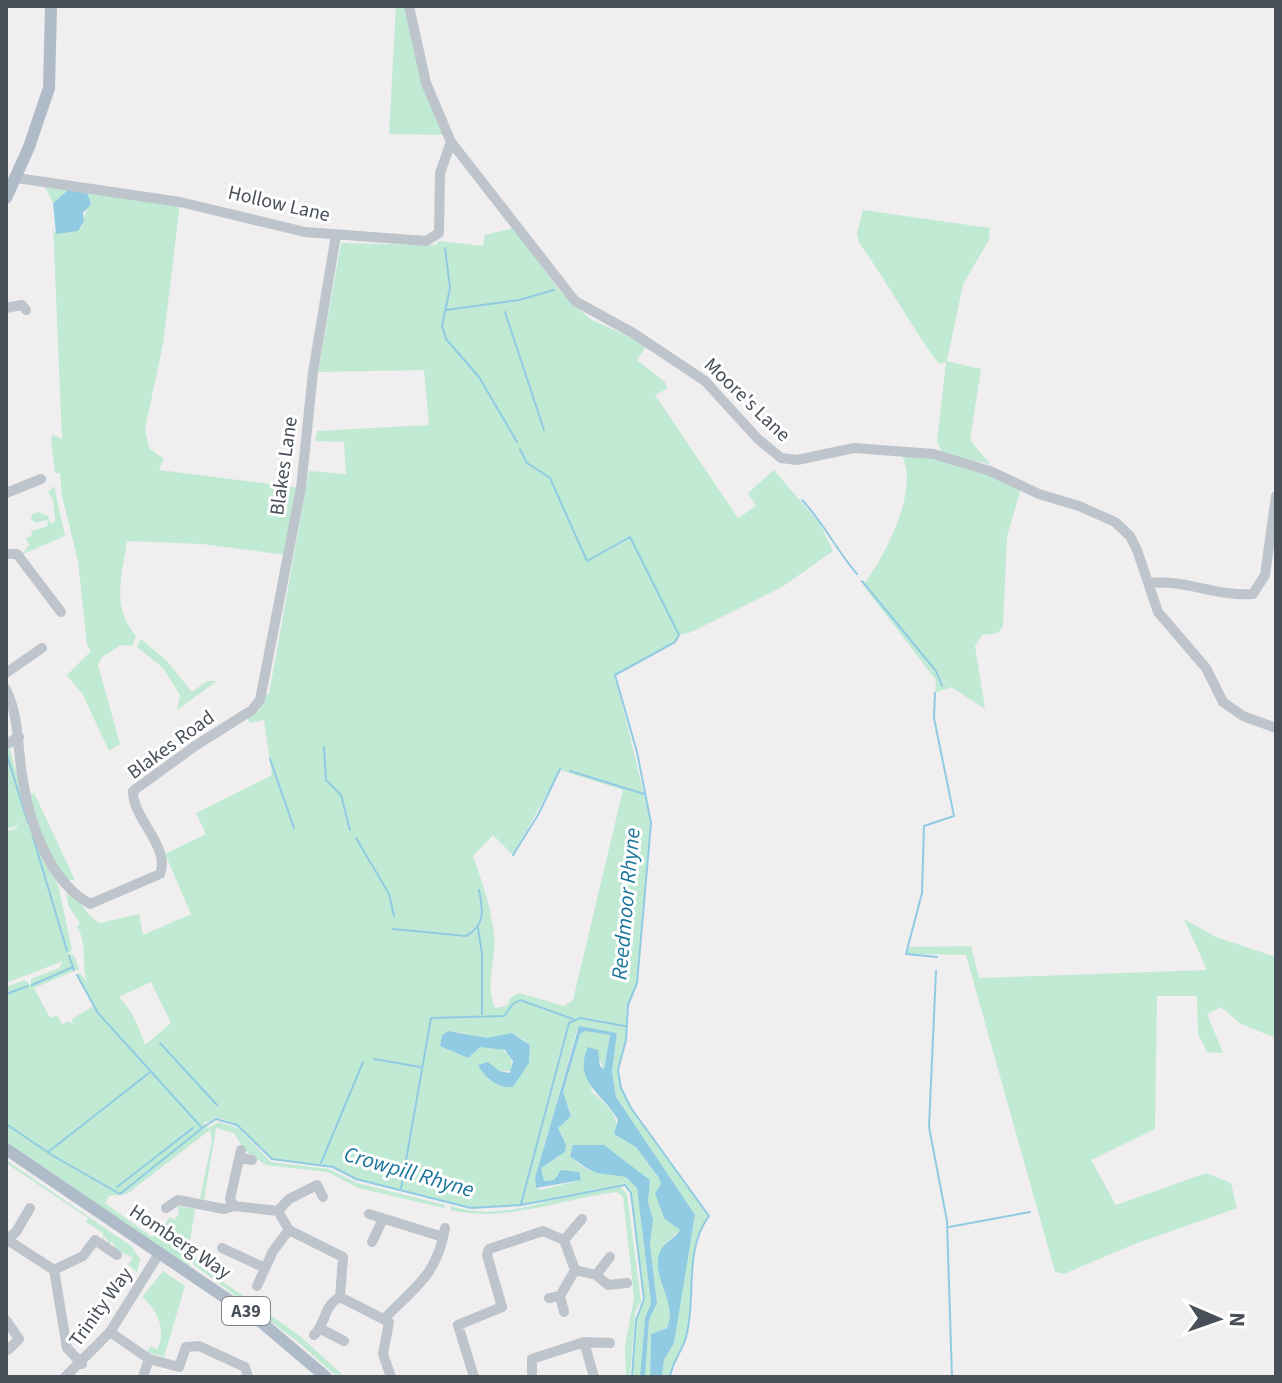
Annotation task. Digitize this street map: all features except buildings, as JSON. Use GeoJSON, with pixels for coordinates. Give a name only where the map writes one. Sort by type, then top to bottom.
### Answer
{"type":"FeatureCollection","features":[{"type":"Feature","properties":{"kind":"main road"},"geometry":{"type":"LineString","coordinates":[[6,198],[17,178],[49,88],[51,6]]}},
{"type":"Feature","properties":{"kind":"main road","name":"Homberg Way"},"geometry":{"type":"LineString","coordinates":[[6,1149],[261,1322],[326,1377]]}},
{"type":"Feature","properties":{"kind":"street","name":"Moore's Lane"},"geometry":{"type":"LineString","coordinates":[[409,6],[426,83],[451,142],[575,301],[633,333],[705,381],[773,453],[797,460],[845,449],[934,454],[968,463],[1115,522],[1130,536],[1150,583],[1158,612],[1206,668],[1223,702],[1243,716],[1276,728]]}},
{"type":"Feature","properties":{"kind":"street","name":"Hollow Lane"},"geometry":{"type":"LineString","coordinates":[[17,178],[167,199],[305,232],[403,241],[436,238],[440,228],[440,173],[443,156],[451,142]]}},
{"type":"Feature","properties":{"kind":"street","name":"Blakes Lane"},"geometry":{"type":"LineString","coordinates":[[260,700],[301,488],[313,372],[336,235]]}},
{"type":"Feature","properties":{"kind":"street"},"geometry":{"type":"LineString","coordinates":[[6,308],[22,305],[26,310]]}},
{"type":"Feature","properties":{"kind":"street"},"geometry":{"type":"LineString","coordinates":[[6,493],[41,479]]}},
{"type":"Feature","properties":{"kind":"street"},"geometry":{"type":"LineString","coordinates":[[1150,583],[1169,581],[1233,595],[1253,594],[1265,575],[1276,496]]}},
{"type":"Feature","properties":{"kind":"street"},"geometry":{"type":"LineString","coordinates":[[6,554],[17,554],[61,612]]}},
{"type":"Feature","properties":{"kind":"street"},"geometry":{"type":"LineString","coordinates":[[6,673],[42,648]]}},
{"type":"Feature","properties":{"kind":"street"},"geometry":{"type":"LineString","coordinates":[[6,689],[17,717],[19,737],[6,744]]}},
{"type":"Feature","properties":{"kind":"street","name":"Blakes Road"},"geometry":{"type":"LineString","coordinates":[[19,737],[23,784],[37,831],[54,868],[86,903],[94,904],[160,874],[161,859],[134,802],[133,791],[252,710],[260,700]]}},
{"type":"Feature","properties":{"kind":"street"},"geometry":{"type":"LineString","coordinates":[[229,1207],[240,1154],[252,1160]]}},
{"type":"Feature","properties":{"kind":"street"},"geometry":{"type":"LineString","coordinates":[[278,1211],[289,1199],[316,1182],[323,1197]]}},
{"type":"Feature","properties":{"kind":"street"},"geometry":{"type":"LineString","coordinates":[[165,1208],[178,1200],[278,1211]]}},
{"type":"Feature","properties":{"kind":"street"},"geometry":{"type":"LineString","coordinates":[[30,1208],[6,1239],[54,1270],[67,1348],[82,1364]]}},
{"type":"Feature","properties":{"kind":"street"},"geometry":{"type":"LineString","coordinates":[[278,1211],[289,1230],[343,1257],[340,1297],[327,1308],[318,1332],[344,1341]]}},
{"type":"Feature","properties":{"kind":"street"},"geometry":{"type":"LineString","coordinates":[[369,1214],[444,1233],[427,1279],[385,1318]]}},
{"type":"Feature","properties":{"kind":"street"},"geometry":{"type":"LineString","coordinates":[[372,1242],[383,1219]]}},
{"type":"Feature","properties":{"kind":"street"},"geometry":{"type":"LineString","coordinates":[[564,1240],[582,1219]]}},
{"type":"Feature","properties":{"kind":"street"},"geometry":{"type":"LineString","coordinates":[[257,1286],[289,1230]]}},
{"type":"Feature","properties":{"kind":"street"},"geometry":{"type":"LineString","coordinates":[[474,1377],[458,1325],[502,1307],[487,1255],[489,1249],[543,1231],[564,1240],[575,1270]]}},
{"type":"Feature","properties":{"kind":"street"},"geometry":{"type":"LineString","coordinates":[[54,1270],[83,1256],[97,1237],[117,1255]]}},
{"type":"Feature","properties":{"kind":"street"},"geometry":{"type":"LineString","coordinates":[[222,1248],[238,1249],[265,1268]]}},
{"type":"Feature","properties":{"kind":"street","name":"Trinity Way"},"geometry":{"type":"LineString","coordinates":[[65,1377],[82,1364],[110,1332],[160,1252]]}},
{"type":"Feature","properties":{"kind":"street"},"geometry":{"type":"LineString","coordinates":[[596,1275],[610,1257]]}},
{"type":"Feature","properties":{"kind":"street"},"geometry":{"type":"LineString","coordinates":[[575,1270],[596,1275],[608,1285],[627,1283]]}},
{"type":"Feature","properties":{"kind":"street"},"geometry":{"type":"LineString","coordinates":[[564,1312],[554,1297],[575,1270]]}},
{"type":"Feature","properties":{"kind":"street"},"geometry":{"type":"LineString","coordinates":[[340,1297],[385,1318],[389,1327],[383,1364],[391,1377]]}},
{"type":"Feature","properties":{"kind":"street"},"geometry":{"type":"LineString","coordinates":[[6,1320],[19,1339],[33,1341]]}},
{"type":"Feature","properties":{"kind":"street"},"geometry":{"type":"LineString","coordinates":[[110,1332],[149,1359],[178,1372],[186,1347],[192,1344],[245,1367],[248,1377]]}},
{"type":"Feature","properties":{"kind":"street"},"geometry":{"type":"LineString","coordinates":[[8,1350],[19,1339]]}},
{"type":"Feature","properties":{"kind":"street"},"geometry":{"type":"LineString","coordinates":[[532,1377],[532,1359],[584,1342],[610,1343]]}},
{"type":"Feature","properties":{"kind":"street"},"geometry":{"type":"LineString","coordinates":[[584,1342],[594,1377]]}},
{"type":"Feature","properties":{"kind":"street"},"geometry":{"type":"LineString","coordinates":[[143,1377],[149,1359]]}},
{"type":"Feature","properties":{"kind":"green space"},"geometry":{"type":"Polygon","coordinates":[[[396,6],[407,6],[444,135],[389,134],[396,6]]]}},
{"type":"Feature","properties":{"kind":"green space"},"geometry":{"type":"Polygon","coordinates":[[[44,185],[180,204],[163,344],[145,429],[149,448],[164,459],[159,470],[301,488],[287,555],[202,544],[127,541],[121,602],[123,614],[136,636],[132,646],[121,645],[102,657],[98,665],[120,744],[109,751],[83,695],[67,675],[91,651],[87,645],[78,561],[62,496],[60,473],[55,473],[51,439],[53,435],[62,439],[53,224],[54,232],[81,227],[87,210],[68,190],[53,203],[44,185]]]}},
{"type":"Feature","properties":{"kind":"green space"},"geometry":{"type":"Polygon","coordinates":[[[863,210],[990,228],[989,240],[963,284],[947,361],[981,369],[970,440],[990,464],[943,454],[937,442],[946,362],[940,364],[935,358],[859,243],[857,233],[863,210]]]}},
{"type":"Feature","properties":{"kind":"green space"},"geometry":{"type":"Polygon","coordinates":[[[513,228],[560,291],[590,319],[647,345],[637,360],[665,382],[667,389],[655,395],[738,518],[756,506],[748,493],[774,470],[820,524],[833,551],[782,587],[689,633],[679,635],[675,642],[615,675],[651,823],[637,983],[628,1005],[626,1040],[618,1070],[621,1088],[631,1108],[709,1216],[696,1244],[689,1322],[670,1377],[662,1377],[664,1360],[674,1343],[686,1255],[695,1220],[616,1097],[612,1072],[617,1033],[577,1030],[535,1178],[536,1188],[540,1190],[581,1180],[557,1174],[554,1180],[544,1181],[541,1168],[560,1156],[565,1144],[558,1128],[569,1108],[563,1101],[563,1092],[580,1034],[585,1031],[610,1035],[604,1069],[598,1057],[591,1091],[614,1116],[617,1136],[636,1147],[659,1178],[661,1184],[656,1193],[680,1230],[668,1241],[658,1263],[670,1311],[667,1328],[651,1334],[650,1377],[645,1377],[649,1320],[657,1303],[650,1244],[653,1220],[648,1202],[650,1180],[604,1145],[569,1153],[588,1169],[626,1177],[637,1188],[651,1303],[645,1318],[640,1377],[632,1377],[632,1370],[636,1320],[644,1299],[631,1194],[625,1185],[583,1191],[621,1187],[627,1195],[641,1301],[635,1312],[630,1377],[626,1377],[625,1347],[634,1297],[623,1197],[617,1192],[513,1212],[492,1214],[450,1210],[451,1206],[482,1212],[514,1209],[577,1193],[521,1205],[471,1208],[356,1179],[333,1167],[272,1159],[237,1125],[221,1118],[203,1123],[208,1128],[219,1122],[238,1128],[271,1162],[329,1169],[357,1183],[445,1205],[444,1208],[358,1188],[328,1172],[266,1165],[244,1150],[234,1133],[216,1128],[204,1200],[200,1199],[212,1140],[210,1130],[127,1194],[109,1196],[105,1203],[152,1237],[164,1228],[169,1217],[175,1220],[178,1206],[195,1209],[187,1260],[191,1267],[6,1144],[6,987],[24,980],[31,985],[31,979],[59,968],[63,961],[6,983],[6,832],[16,828],[21,818],[16,826],[6,829],[6,747],[20,745],[10,749],[14,765],[59,889],[72,950],[68,954],[74,955],[79,969],[34,988],[50,1018],[57,1015],[62,1024],[69,1021],[73,1024],[72,1019],[93,1006],[77,975],[80,973],[87,982],[82,940],[77,927],[80,923],[69,907],[66,894],[76,899],[100,923],[139,914],[143,935],[191,914],[165,854],[206,834],[196,813],[272,775],[264,720],[250,723],[247,718],[260,710],[264,694],[269,694],[309,471],[346,474],[344,442],[315,441],[317,431],[429,425],[424,370],[318,372],[341,243],[436,245],[439,241],[483,246],[485,235],[513,228]],[[560,770],[513,855],[493,835],[473,856],[493,924],[491,989],[495,1008],[507,1006],[510,998],[519,993],[564,1006],[573,1000],[623,790],[560,770]],[[151,982],[119,997],[132,1014],[145,1045],[171,1023],[151,982]],[[459,1032],[442,1035],[440,1046],[467,1058],[475,1048],[480,1047],[495,1048],[511,1057],[512,1071],[499,1071],[487,1078],[501,1087],[529,1063],[530,1045],[519,1037],[486,1038],[459,1032]]]}},
{"type":"Feature","properties":{"kind":"green space"},"geometry":{"type":"Polygon","coordinates":[[[902,456],[963,466],[1021,489],[1007,536],[1003,626],[998,633],[982,635],[975,646],[985,709],[951,687],[935,693],[936,680],[863,585],[889,541],[903,504],[906,470],[902,456]]]}},
{"type":"Feature","properties":{"kind":"green space"},"geometry":{"type":"Polygon","coordinates":[[[54,486],[65,536],[21,555],[29,545],[26,538],[32,536],[31,531],[48,526],[47,520],[36,523],[31,520],[32,514],[38,512],[48,516],[50,524],[55,521],[53,499],[48,492],[54,486]]]}},
{"type":"Feature","properties":{"kind":"green space"},"geometry":{"type":"Polygon","coordinates":[[[141,639],[166,660],[192,692],[207,681],[217,681],[177,710],[180,695],[163,668],[137,647],[141,639]]]}},
{"type":"Feature","properties":{"kind":"green space"},"geometry":{"type":"Polygon","coordinates":[[[34,793],[75,880],[67,880],[49,850],[30,794],[34,793]]]}},
{"type":"Feature","properties":{"kind":"green space"},"geometry":{"type":"Polygon","coordinates":[[[1184,919],[1216,937],[1276,957],[1276,1038],[1241,1024],[1221,1007],[1207,1014],[1223,1053],[1207,1052],[1198,1034],[1197,996],[1157,996],[1155,1129],[1091,1160],[1116,1205],[1206,1173],[1231,1183],[1237,1208],[1132,1245],[1064,1274],[1055,1272],[966,955],[906,954],[909,947],[971,946],[979,978],[1207,970],[1184,919]]]}},
{"type":"Feature","properties":{"kind":"green space"},"geometry":{"type":"Polygon","coordinates":[[[6,1160],[131,1246],[140,1259],[137,1272],[128,1265],[133,1258],[116,1249],[112,1241],[109,1244],[105,1236],[103,1240],[103,1233],[86,1222],[88,1218],[6,1163],[6,1160]]]}},
{"type":"Feature","properties":{"kind":"green space"},"geometry":{"type":"Polygon","coordinates":[[[191,1254],[199,1265],[300,1336],[345,1377],[337,1377],[297,1341],[194,1265],[191,1254]]]}},
{"type":"Feature","properties":{"kind":"green space"},"geometry":{"type":"Polygon","coordinates":[[[163,1271],[185,1286],[164,1357],[147,1352],[151,1346],[157,1350],[161,1328],[156,1314],[142,1297],[163,1271]]]}},
{"type":"Feature","properties":{"kind":"water"},"geometry":{"type":"Polygon","coordinates":[[[68,190],[87,193],[91,204],[83,213],[84,221],[78,231],[56,234],[53,203],[68,190]]]}},
{"type":"Feature","properties":{"kind":"water"},"geometry":{"type":"Polygon","coordinates":[[[579,1026],[617,1033],[612,1072],[616,1097],[695,1215],[674,1343],[664,1360],[662,1377],[650,1377],[651,1334],[667,1328],[670,1318],[659,1273],[659,1254],[680,1230],[664,1218],[655,1193],[661,1184],[659,1178],[636,1147],[614,1134],[618,1120],[587,1078],[584,1059],[588,1047],[598,1050],[600,1066],[604,1069],[610,1035],[585,1031],[580,1034],[563,1092],[571,1116],[558,1128],[566,1145],[565,1152],[541,1168],[544,1181],[554,1180],[561,1170],[579,1172],[581,1180],[536,1188],[535,1178],[579,1026]]]}},
{"type":"Feature","properties":{"kind":"water"},"geometry":{"type":"Polygon","coordinates":[[[448,1031],[487,1038],[512,1033],[530,1045],[529,1063],[513,1087],[497,1084],[478,1065],[488,1062],[499,1071],[510,1073],[513,1061],[505,1050],[480,1047],[468,1058],[440,1046],[442,1035],[448,1031]]]}},
{"type":"Feature","properties":{"kind":"water"},"geometry":{"type":"Polygon","coordinates":[[[573,1145],[604,1145],[650,1180],[648,1202],[653,1220],[650,1244],[657,1303],[649,1320],[645,1377],[640,1377],[645,1318],[651,1303],[637,1188],[626,1177],[596,1172],[586,1167],[570,1156],[573,1145]]]}},
{"type":"Feature","properties":{"kind":"waterway","name":"Reedmoor Rhyne"},"geometry":{"type":"LineString","coordinates":[[445,248],[450,288],[442,326],[446,339],[479,377],[517,442]]}},
{"type":"Feature","properties":{"kind":"waterway"},"geometry":{"type":"LineString","coordinates":[[446,310],[519,300],[554,290]]}},
{"type":"Feature","properties":{"kind":"waterway"},"geometry":{"type":"LineString","coordinates":[[505,312],[544,430]]}},
{"type":"Feature","properties":{"kind":"waterway","name":"Reedmoor Rhyne"},"geometry":{"type":"LineString","coordinates":[[520,449],[527,463],[550,478],[587,561],[630,537],[679,635],[675,642],[615,675],[637,752],[651,823],[637,983],[628,1005],[626,1040],[618,1070],[621,1088],[631,1108],[709,1216],[701,1230],[693,1259],[686,1337],[670,1377]]}},
{"type":"Feature","properties":{"kind":"waterway"},"geometry":{"type":"LineString","coordinates":[[802,500],[857,574]]}},
{"type":"Feature","properties":{"kind":"waterway"},"geometry":{"type":"LineString","coordinates":[[862,581],[936,671],[942,686]]}},
{"type":"Feature","properties":{"kind":"waterway"},"geometry":{"type":"LineString","coordinates":[[935,693],[934,718],[954,816],[924,826],[922,893],[906,954],[937,957]]}},
{"type":"Feature","properties":{"kind":"waterway"},"geometry":{"type":"LineString","coordinates":[[324,747],[326,780],[341,795],[350,830]]}},
{"type":"Feature","properties":{"kind":"waterway","name":"Crowpill Rhyne"},"geometry":{"type":"LineString","coordinates":[[6,752],[28,823]]}},
{"type":"Feature","properties":{"kind":"waterway"},"geometry":{"type":"LineString","coordinates":[[270,759],[294,828]]}},
{"type":"Feature","properties":{"kind":"waterway"},"geometry":{"type":"LineString","coordinates":[[513,855],[538,815],[560,769]]}},
{"type":"Feature","properties":{"kind":"waterway"},"geometry":{"type":"LineString","coordinates":[[570,771],[644,794]]}},
{"type":"Feature","properties":{"kind":"waterway","name":"Crowpill Rhyne"},"geometry":{"type":"LineString","coordinates":[[33,837],[67,951]]}},
{"type":"Feature","properties":{"kind":"waterway"},"geometry":{"type":"LineString","coordinates":[[356,838],[389,894],[394,916]]}},
{"type":"Feature","properties":{"kind":"waterway"},"geometry":{"type":"LineString","coordinates":[[393,929],[466,936],[480,922],[479,890]]}},
{"type":"Feature","properties":{"kind":"waterway"},"geometry":{"type":"LineString","coordinates":[[478,928],[482,954],[482,1014]]}},
{"type":"Feature","properties":{"kind":"waterway","name":"Crowpill Rhyne"},"geometry":{"type":"LineString","coordinates":[[69,956],[74,970]]}},
{"type":"Feature","properties":{"kind":"waterway"},"geometry":{"type":"LineString","coordinates":[[32,985],[73,967]]}},
{"type":"Feature","properties":{"kind":"waterway"},"geometry":{"type":"LineString","coordinates":[[936,971],[929,1127],[947,1221],[952,1377]]}},
{"type":"Feature","properties":{"kind":"waterway","name":"Crowpill Rhyne"},"geometry":{"type":"LineString","coordinates":[[77,975],[98,1013],[202,1128],[216,1119],[237,1125],[272,1159],[333,1167],[356,1179],[471,1208],[521,1205],[625,1185],[631,1193],[644,1299],[636,1320],[632,1377]]}},
{"type":"Feature","properties":{"kind":"waterway"},"geometry":{"type":"LineString","coordinates":[[6,994],[28,986]]}},
{"type":"Feature","properties":{"kind":"waterway"},"geometry":{"type":"LineString","coordinates":[[401,1189],[431,1018],[504,1016],[520,1000],[573,1019]]}},
{"type":"Feature","properties":{"kind":"waterway"},"geometry":{"type":"LineString","coordinates":[[521,1204],[569,1023],[580,1018],[625,1026]]}},
{"type":"Feature","properties":{"kind":"waterway"},"geometry":{"type":"LineString","coordinates":[[160,1043],[217,1105]]}},
{"type":"Feature","properties":{"kind":"waterway"},"geometry":{"type":"LineString","coordinates":[[374,1059],[420,1067]]}},
{"type":"Feature","properties":{"kind":"waterway"},"geometry":{"type":"LineString","coordinates":[[321,1163],[363,1062]]}},
{"type":"Feature","properties":{"kind":"waterway"},"geometry":{"type":"LineString","coordinates":[[48,1152],[149,1073]]}},
{"type":"Feature","properties":{"kind":"waterway"},"geometry":{"type":"LineString","coordinates":[[6,1124],[55,1157],[120,1194],[201,1129]]}},
{"type":"Feature","properties":{"kind":"waterway"},"geometry":{"type":"LineString","coordinates":[[117,1187],[193,1128]]}},
{"type":"Feature","properties":{"kind":"waterway"},"geometry":{"type":"LineString","coordinates":[[949,1227],[1030,1212]]}}]}
